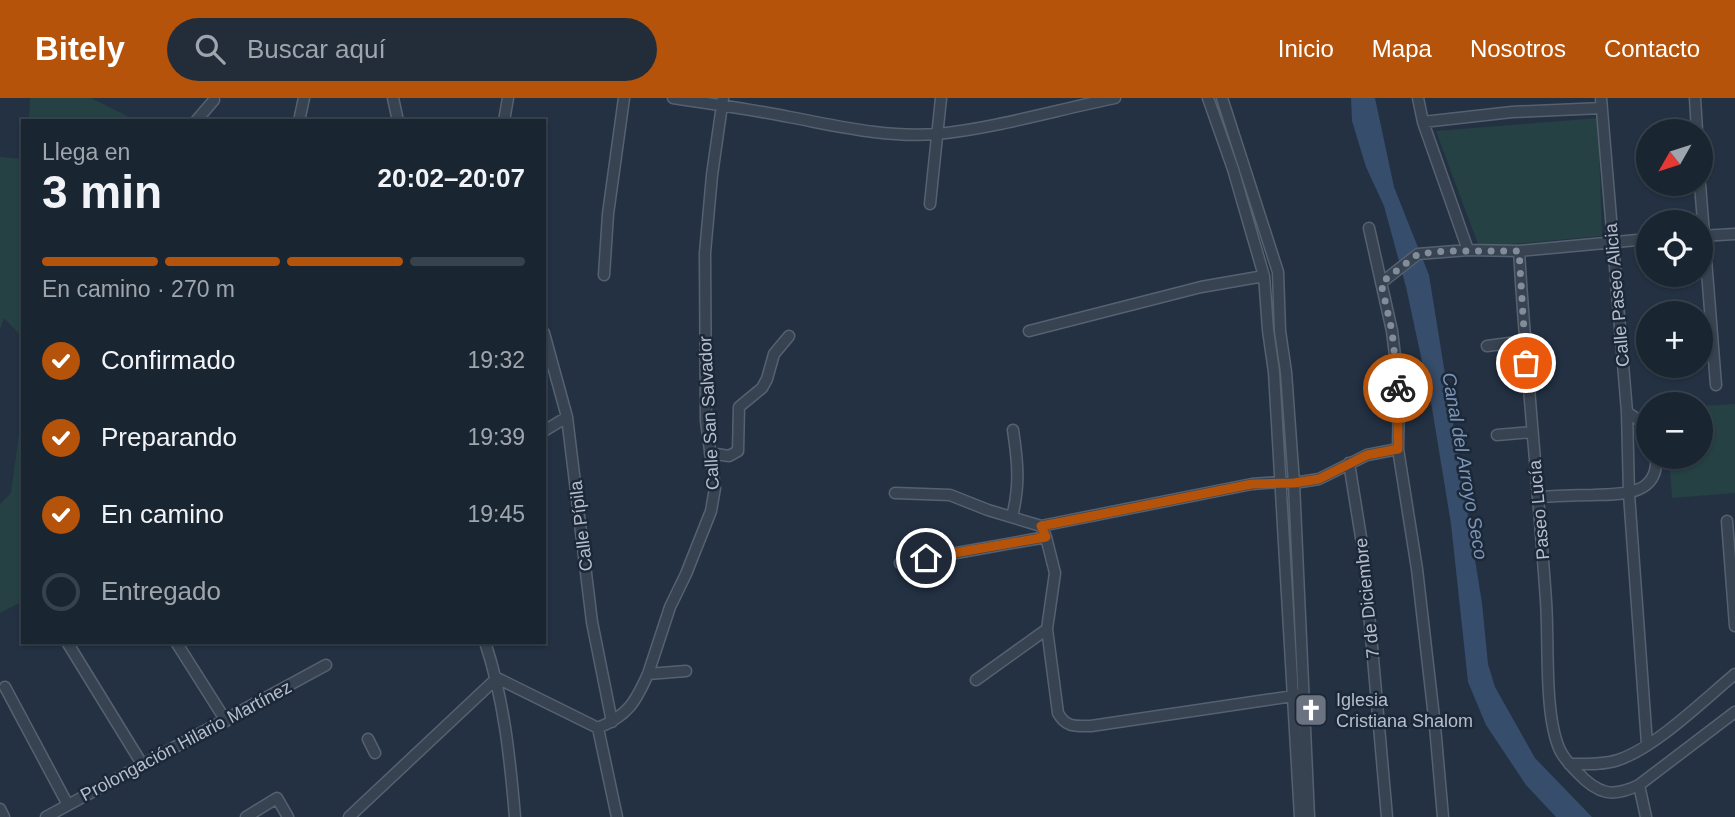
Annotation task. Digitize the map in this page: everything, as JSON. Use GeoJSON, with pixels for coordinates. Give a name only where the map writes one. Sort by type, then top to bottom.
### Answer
{"type":"FeatureCollection","features":[{"type":"Feature","properties":{"kind":"street"},"geometry":{"type":"LineString","coordinates":[[299,119],[304,98]]}},
{"type":"Feature","properties":{"kind":"street"},"geometry":{"type":"LineString","coordinates":[[393,98],[398,119]]}},
{"type":"Feature","properties":{"kind":"street"},"geometry":{"type":"LineString","coordinates":[[505,119],[508,98]]}},
{"type":"Feature","properties":{"kind":"street"},"geometry":{"type":"LineString","coordinates":[[604,275],[608,214],[624,98]]}},
{"type":"Feature","properties":{"kind":"street"},"geometry":{"type":"LineString","coordinates":[[673,98],[723,102],[865,133],[936,134],[1115,98]]}},
{"type":"Feature","properties":{"kind":"street"},"geometry":{"type":"LineString","coordinates":[[930,204],[942,98]]}},
{"type":"Feature","properties":{"kind":"street"},"geometry":{"type":"LineString","coordinates":[[1208,98],[1233,169],[1264,276],[1274,372],[1279,482],[1309,817]]}},
{"type":"Feature","properties":{"kind":"street"},"geometry":{"type":"LineString","coordinates":[[1222,98],[1278,272],[1280,331],[1286,372],[1294,483],[1300,817]]}},
{"type":"Feature","properties":{"kind":"street"},"geometry":{"type":"LineString","coordinates":[[1418,98],[1423,122],[1468,250]]}},
{"type":"Feature","properties":{"kind":"street"},"geometry":{"type":"LineString","coordinates":[[1511,98],[1512,112]]}},
{"type":"Feature","properties":{"kind":"street"},"geometry":{"type":"LineString","coordinates":[[1695,98],[1696,119]]}},
{"type":"Feature","properties":{"kind":"street"},"geometry":{"type":"LineString","coordinates":[[198,119],[214,100]]}},
{"type":"Feature","properties":{"kind":"street","name":"Calle San Salvador"},"geometry":{"type":"LineString","coordinates":[[612,722],[630,709],[648,674],[670,607],[711,511],[715,488],[706,421],[705,253],[712,175],[723,102]]}},
{"type":"Feature","properties":{"kind":"street"},"geometry":{"type":"LineString","coordinates":[[1423,122],[1602,103]]}},
{"type":"Feature","properties":{"kind":"street","name":"Calle Paseo Alicia"},"geometry":{"type":"LineString","coordinates":[[1602,103],[1627,412],[1629,494],[1647,744]]}},
{"type":"Feature","properties":{"kind":"street"},"geometry":{"type":"LineString","coordinates":[[1369,228],[1392,331],[1396,364],[1398,449],[1418,569],[1443,817]]}},
{"type":"Feature","properties":{"kind":"street"},"geometry":{"type":"LineString","coordinates":[[1713,235],[1735,234]]}},
{"type":"Feature","properties":{"kind":"street"},"geometry":{"type":"LineString","coordinates":[[1381,283],[1418,254],[1468,250],[1519,251],[1636,240]]}},
{"type":"Feature","properties":{"kind":"street","name":"Paseo Lucía"},"geometry":{"type":"LineString","coordinates":[[1519,251],[1538,496],[1551,716],[1560,751],[1569,764]]}},
{"type":"Feature","properties":{"kind":"street"},"geometry":{"type":"LineString","coordinates":[[1029,331],[1201,287],[1264,276]]}},
{"type":"Feature","properties":{"kind":"street"},"geometry":{"type":"LineString","coordinates":[[1707,287],[1716,385]]}},
{"type":"Feature","properties":{"kind":"street"},"geometry":{"type":"LineString","coordinates":[[710,453],[729,456],[738,451],[739,407],[762,388],[767,379],[770,362],[789,336]]}},
{"type":"Feature","properties":{"kind":"street","name":"Calle Pípila"},"geometry":{"type":"LineString","coordinates":[[546,339],[567,417],[592,622],[612,722]]}},
{"type":"Feature","properties":{"kind":"street"},"geometry":{"type":"LineString","coordinates":[[1487,346],[1524,341]]}},
{"type":"Feature","properties":{"kind":"street"},"geometry":{"type":"LineString","coordinates":[[1627,412],[1636,418]]}},
{"type":"Feature","properties":{"kind":"street"},"geometry":{"type":"LineString","coordinates":[[546,430],[567,417]]}},
{"type":"Feature","properties":{"kind":"street"},"geometry":{"type":"LineString","coordinates":[[1012,517],[1019,469],[1013,430]]}},
{"type":"Feature","properties":{"kind":"street"},"geometry":{"type":"LineString","coordinates":[[1497,435],[1532,432]]}},
{"type":"Feature","properties":{"kind":"street"},"geometry":{"type":"LineString","coordinates":[[900,563],[1252,484],[1294,483],[1319,479],[1367,455],[1398,449]]}},
{"type":"Feature","properties":{"kind":"street","name":"7 de Diciembre"},"geometry":{"type":"LineString","coordinates":[[1349,463],[1364,556],[1387,817]]}},
{"type":"Feature","properties":{"kind":"street"},"geometry":{"type":"LineString","coordinates":[[1538,496],[1629,494],[1646,485],[1653,478],[1656,469]]}},
{"type":"Feature","properties":{"kind":"street"},"geometry":{"type":"LineString","coordinates":[[895,493],[950,495],[1044,531]]}},
{"type":"Feature","properties":{"kind":"street"},"geometry":{"type":"LineString","coordinates":[[1727,521],[1735,626]]}},
{"type":"Feature","properties":{"kind":"street"},"geometry":{"type":"LineString","coordinates":[[1044,531],[1055,573],[1047,629],[1058,713],[1061,720],[1069,726],[1091,726],[1299,695]]}},
{"type":"Feature","properties":{"kind":"street"},"geometry":{"type":"LineString","coordinates":[[976,680],[1047,629]]}},
{"type":"Feature","properties":{"kind":"street"},"geometry":{"type":"LineString","coordinates":[[68,644],[142,764]]}},
{"type":"Feature","properties":{"kind":"street"},"geometry":{"type":"LineString","coordinates":[[177,644],[226,721]]}},
{"type":"Feature","properties":{"kind":"street"},"geometry":{"type":"LineString","coordinates":[[486,644],[497,678],[510,761],[515,817]]}},
{"type":"Feature","properties":{"kind":"street","name":"Prolongación Hilario Martínez"},"geometry":{"type":"LineString","coordinates":[[46,817],[327,664]]}},
{"type":"Feature","properties":{"kind":"street"},"geometry":{"type":"LineString","coordinates":[[648,674],[686,671]]}},
{"type":"Feature","properties":{"kind":"street"},"geometry":{"type":"LineString","coordinates":[[1569,764],[1615,761],[1647,744],[1735,674]]}},
{"type":"Feature","properties":{"kind":"street"},"geometry":{"type":"LineString","coordinates":[[497,678],[598,727],[612,722]]}},
{"type":"Feature","properties":{"kind":"street"},"geometry":{"type":"LineString","coordinates":[[349,817],[497,678]]}},
{"type":"Feature","properties":{"kind":"street"},"geometry":{"type":"LineString","coordinates":[[5,687],[68,805]]}},
{"type":"Feature","properties":{"kind":"street"},"geometry":{"type":"LineString","coordinates":[[1569,764],[1594,788],[1609,793],[1627,790],[1639,785],[1735,712]]}},
{"type":"Feature","properties":{"kind":"street"},"geometry":{"type":"LineString","coordinates":[[598,727],[617,817]]}},
{"type":"Feature","properties":{"kind":"street"},"geometry":{"type":"LineString","coordinates":[[368,740],[375,753]]}},
{"type":"Feature","properties":{"kind":"street"},"geometry":{"type":"LineString","coordinates":[[1639,785],[1646,817]]}},
{"type":"Feature","properties":{"kind":"street"},"geometry":{"type":"LineString","coordinates":[[246,817],[277,798],[289,817]]}},
{"type":"Feature","properties":{"kind":"street"},"geometry":{"type":"LineString","coordinates":[[0,809],[4,817]]}},
{"type":"Feature","properties":{"kind":"green space"},"geometry":{"type":"Polygon","coordinates":[[[30,98],[91,98],[133,119],[29,119],[30,98]]]}},
{"type":"Feature","properties":{"kind":"green space"},"geometry":{"type":"Polygon","coordinates":[[[1598,118],[1602,236],[1479,247],[1436,131],[1598,118]]]}},
{"type":"Feature","properties":{"kind":"green space"},"geometry":{"type":"Polygon","coordinates":[[[0,157],[21,159],[21,336],[4,318],[0,330],[0,157]]]}},
{"type":"Feature","properties":{"kind":"green space"},"geometry":{"type":"Polygon","coordinates":[[[1735,404],[1735,493],[1672,498],[1670,469],[1713,469],[1713,405],[1735,404]]]}},
{"type":"Feature","properties":{"kind":"green space"},"geometry":{"type":"Polygon","coordinates":[[[21,419],[21,602],[0,613],[0,504],[11,493],[21,419]]]}},
{"type":"Feature","properties":{"kind":"water"},"geometry":{"type":"Polygon","coordinates":[[[1351,98],[1375,98],[1394,187],[1429,275],[1482,603],[1488,664],[1495,687],[1535,758],[1592,817],[1556,817],[1526,785],[1486,725],[1468,682],[1451,524],[1432,408],[1406,287],[1384,206],[1366,167],[1352,121],[1351,98]]]}},
{"type":"Feature","properties":{"kind":"way so far"},"geometry":{"type":"LineString","coordinates":[[1398,388],[1392,331],[1381,283],[1418,254],[1468,250],[1519,251],[1526,363]]}},
{"type":"Feature","properties":{"kind":"place","name":"Iglesia Cristiana Shalom"},"geometry":{"type":"Point","coordinates":[1311,710]}},
{"type":"Feature","properties":{"kind":"route"},"geometry":{"type":"LineString","coordinates":[[926,558],[1046,537],[1041,526],[1252,484],[1294,483],[1319,479],[1367,455],[1398,449],[1398,388]]}},
{"type":"Feature","properties":{"kind":"water label","name":"Canal del Arroyo Seco"},"geometry":{"type":"Point","coordinates":[1465,466]}}]}
